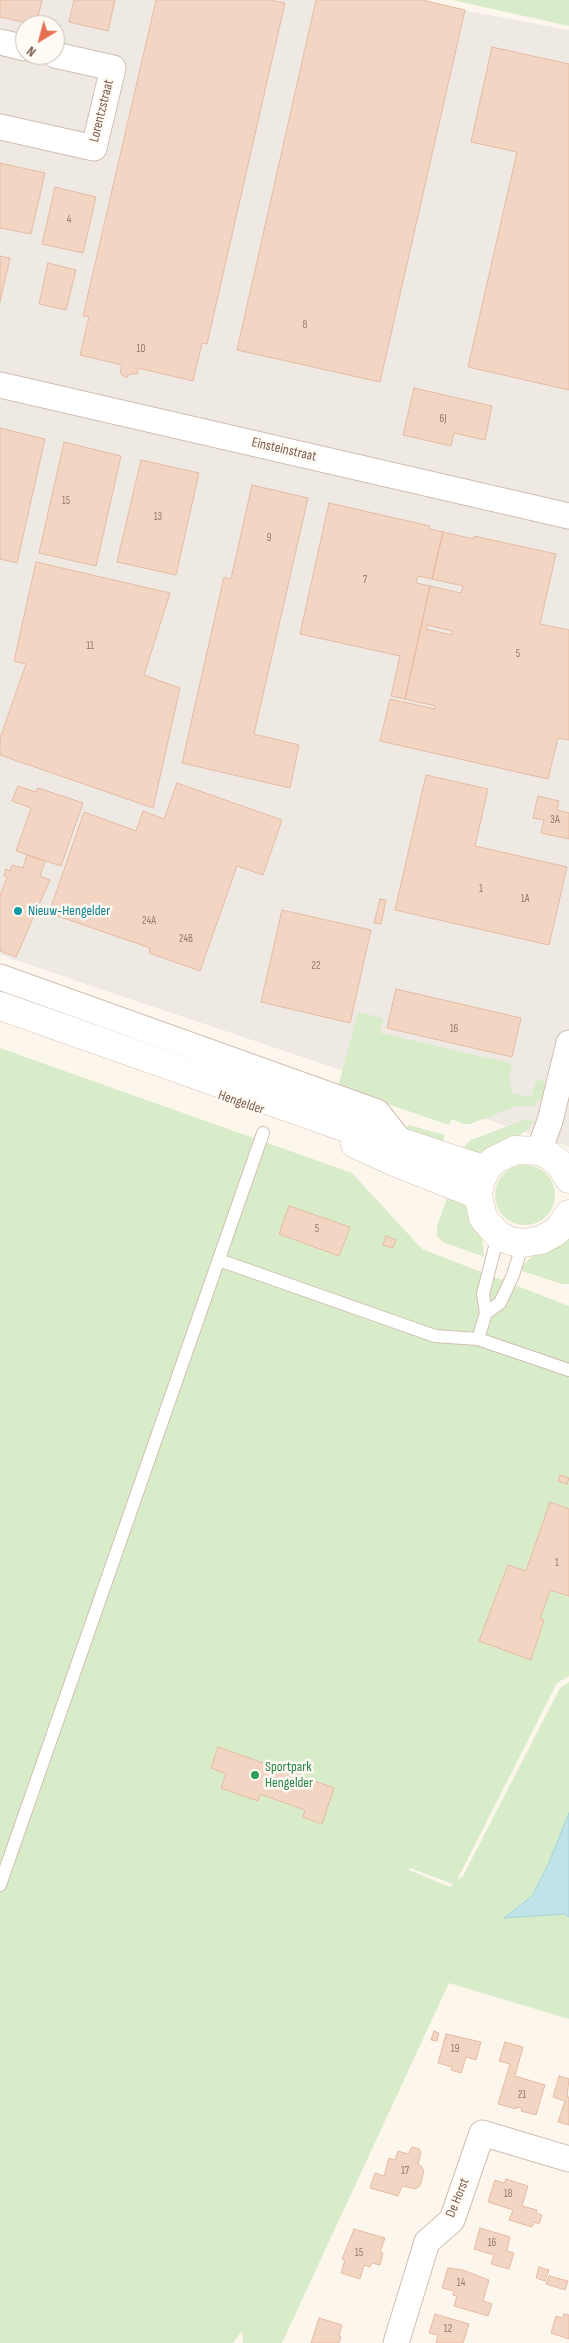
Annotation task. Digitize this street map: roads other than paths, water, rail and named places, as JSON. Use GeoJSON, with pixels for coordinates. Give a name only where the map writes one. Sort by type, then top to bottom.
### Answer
{"type":"FeatureCollection","features":[{"type":"Feature","properties":{"kind":"main road","name":"Hengelder"},"geometry":{"type":"LineString","coordinates":[[0,1006],[369,1136],[401,1142],[486,1170]]}},
{"type":"Feature","properties":{"kind":"main road","name":"Hengelder"},"geometry":{"type":"LineString","coordinates":[[0,1019],[367,1148],[399,1164],[478,1195]]}},
{"type":"Feature","properties":{"kind":"main road"},"geometry":{"type":"LineString","coordinates":[[567,1221],[550,1236],[533,1243],[511,1239],[483,1218],[478,1195],[480,1182],[494,1160],[515,1150],[539,1151],[560,1164],[569,1179]]}},
{"type":"Feature","properties":{"kind":"street"},"geometry":{"type":"LineString","coordinates":[[0,42],[15,46]]}},
{"type":"Feature","properties":{"kind":"street","name":"Lorentzstraat"},"geometry":{"type":"LineString","coordinates":[[0,127],[94,148],[113,68],[65,57]]}},
{"type":"Feature","properties":{"kind":"street","name":"Einsteinstraat"},"geometry":{"type":"LineString","coordinates":[[0,385],[569,516]]}},
{"type":"Feature","properties":{"kind":"street"},"geometry":{"type":"LineString","coordinates":[[0,977],[377,1112],[401,1142]]}},
{"type":"Feature","properties":{"kind":"street"},"geometry":{"type":"LineString","coordinates":[[539,1151],[550,1122],[569,1043]]}},
{"type":"Feature","properties":{"kind":"street","name":"De Horst"},"geometry":{"type":"LineString","coordinates":[[396,2343],[427,2242],[452,2220],[482,2133],[569,2159]]}},
{"type":"Feature","properties":{"kind":"lane"},"geometry":{"type":"LineString","coordinates":[[0,1885],[263,1133]]}},
{"type":"Feature","properties":{"kind":"lane"},"geometry":{"type":"LineString","coordinates":[[478,1339],[486,1313],[483,1294],[511,1239]]}},
{"type":"Feature","properties":{"kind":"lane"},"geometry":{"type":"LineString","coordinates":[[486,1313],[500,1302],[514,1274],[511,1239]]}},
{"type":"Feature","properties":{"kind":"lane"},"geometry":{"type":"LineString","coordinates":[[219,1260],[435,1336],[478,1339],[569,1370]]}},
{"type":"Feature","properties":{"kind":"water"},"geometry":{"type":"Polygon","coordinates":[[[569,1813],[569,1917],[564,1914],[504,1918],[532,1896],[547,1867],[569,1813]]]}},
{"type":"Feature","properties":{"kind":"place","name":"Nieuw-Hengelder"},"geometry":{"type":"Point","coordinates":[18,911]}},
{"type":"Feature","properties":{"kind":"place","name":"Sportpark Hengelder"},"geometry":{"type":"Point","coordinates":[255,1775]}}]}
